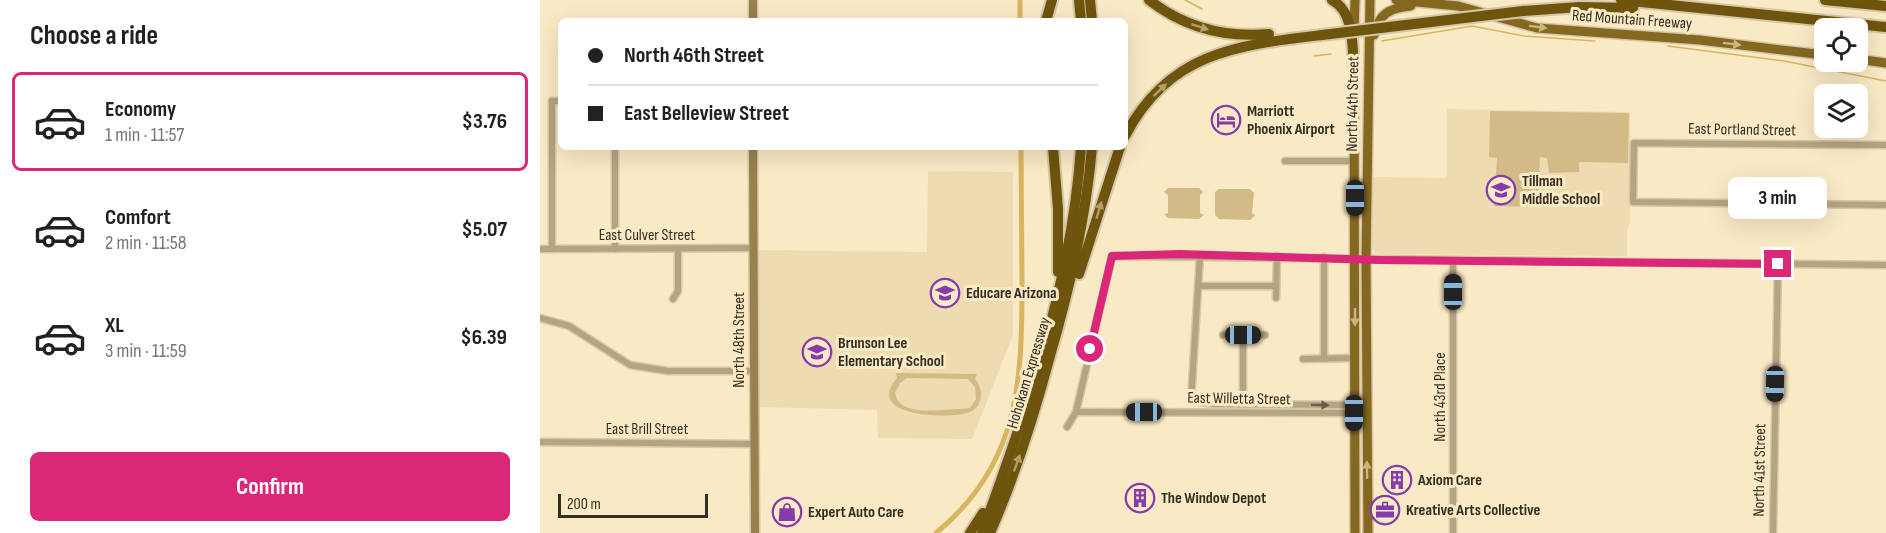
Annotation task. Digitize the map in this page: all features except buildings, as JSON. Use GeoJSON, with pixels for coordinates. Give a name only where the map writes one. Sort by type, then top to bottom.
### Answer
{"type":"FeatureCollection","features":[{"type":"Feature","properties":{"kind":"highway"},"geometry":{"type":"LineString","coordinates":[[1047,18],[1052,0]]}},
{"type":"Feature","properties":{"kind":"highway"},"geometry":{"type":"LineString","coordinates":[[1079,0],[1081,18]]}},
{"type":"Feature","properties":{"kind":"highway"},"geometry":{"type":"LineString","coordinates":[[1090,0],[1092,18]]}},
{"type":"Feature","properties":{"kind":"highway"},"geometry":{"type":"LineString","coordinates":[[1149,0],[1187,23],[1222,33],[1254,35],[1322,32],[1588,6],[1706,10]]}},
{"type":"Feature","properties":{"kind":"highway"},"geometry":{"type":"LineString","coordinates":[[1332,0],[1342,7],[1348,19],[1354,69]]}},
{"type":"Feature","properties":{"kind":"highway","name":"Red Mountain Freeway"},"geometry":{"type":"LineString","coordinates":[[1621,0],[1886,27]]}},
{"type":"Feature","properties":{"kind":"highway"},"geometry":{"type":"LineString","coordinates":[[1825,0],[1886,6]]}},
{"type":"Feature","properties":{"kind":"highway"},"geometry":{"type":"LineString","coordinates":[[1128,132],[1156,93],[1182,72],[1204,59],[1240,46],[1322,32]]}},
{"type":"Feature","properties":{"kind":"highway"},"geometry":{"type":"LineString","coordinates":[[1038,371],[1058,270],[1058,209],[1053,150]]}},
{"type":"Feature","properties":{"kind":"highway","name":"Hohokam Expressway"},"geometry":{"type":"LineString","coordinates":[[982,533],[1052,327],[1065,265],[1081,150]]}},
{"type":"Feature","properties":{"kind":"highway","name":"Hohokam Expressway"},"geometry":{"type":"LineString","coordinates":[[992,533],[1037,406],[1079,248],[1092,150]]}},
{"type":"Feature","properties":{"kind":"highway"},"geometry":{"type":"LineString","coordinates":[[1037,406],[1050,373],[1119,150]]}},
{"type":"Feature","properties":{"kind":"highway"},"geometry":{"type":"LineString","coordinates":[[970,533],[1002,475]]}},
{"type":"Feature","properties":{"kind":"main road","name":"North 44th Street"},"geometry":{"type":"LineString","coordinates":[[1354,0],[1355,533]]}},
{"type":"Feature","properties":{"kind":"main road","name":"North 44th Street"},"geometry":{"type":"LineString","coordinates":[[1368,533],[1366,214],[1370,0]]}},
{"type":"Feature","properties":{"kind":"main road"},"geometry":{"type":"LineString","coordinates":[[1396,0],[1440,4]]}},
{"type":"Feature","properties":{"kind":"main road"},"geometry":{"type":"LineString","coordinates":[[1369,65],[1377,23],[1384,13],[1400,7],[1440,4]]}},
{"type":"Feature","properties":{"kind":"main road","name":"Red Mountain Freeway"},"geometry":{"type":"LineString","coordinates":[[1440,4],[1537,28],[1700,40],[1814,54]]}},
{"type":"Feature","properties":{"kind":"main road"},"geometry":{"type":"LineString","coordinates":[[1868,61],[1886,63]]}},
{"type":"Feature","properties":{"kind":"main road"},"geometry":{"type":"LineString","coordinates":[[1366,214],[1362,169],[1355,161],[1367,149]]}},
{"type":"Feature","properties":{"kind":"street"},"geometry":{"type":"LineString","coordinates":[[753,0],[753,18]]}},
{"type":"Feature","properties":{"kind":"street"},"geometry":{"type":"LineString","coordinates":[[552,249],[552,101],[558,101]]}},
{"type":"Feature","properties":{"kind":"street","name":"East Portland Street"},"geometry":{"type":"LineString","coordinates":[[1886,145],[1634,143],[1633,202],[1886,205]]}},
{"type":"Feature","properties":{"kind":"street"},"geometry":{"type":"LineString","coordinates":[[615,150],[615,249]]}},
{"type":"Feature","properties":{"kind":"street","name":"North 48th Street"},"geometry":{"type":"LineString","coordinates":[[753,150],[755,533]]}},
{"type":"Feature","properties":{"kind":"street"},"geometry":{"type":"LineString","coordinates":[[1285,161],[1355,161]]}},
{"type":"Feature","properties":{"kind":"street","name":"East Culver Street"},"geometry":{"type":"LineString","coordinates":[[540,249],[753,248]]}},
{"type":"Feature","properties":{"kind":"street"},"geometry":{"type":"LineString","coordinates":[[674,299],[678,291],[678,249]]}},
{"type":"Feature","properties":{"kind":"street"},"geometry":{"type":"LineString","coordinates":[[1200,255],[1191,401],[1354,409]]}},
{"type":"Feature","properties":{"kind":"street"},"geometry":{"type":"LineString","coordinates":[[1067,427],[1076,412],[1112,256],[1200,255],[1366,260],[1886,265]]}},
{"type":"Feature","properties":{"kind":"street"},"geometry":{"type":"LineString","coordinates":[[1276,298],[1277,256]]}},
{"type":"Feature","properties":{"kind":"street"},"geometry":{"type":"LineString","coordinates":[[1324,257],[1324,358]]}},
{"type":"Feature","properties":{"kind":"street","name":"North 43rd Place"},"geometry":{"type":"LineString","coordinates":[[1453,261],[1453,533]]}},
{"type":"Feature","properties":{"kind":"street","name":"North 41st Street"},"geometry":{"type":"LineString","coordinates":[[1773,533],[1778,264]]}},
{"type":"Feature","properties":{"kind":"street"},"geometry":{"type":"LineString","coordinates":[[1198,286],[1276,286]]}},
{"type":"Feature","properties":{"kind":"street"},"geometry":{"type":"LineString","coordinates":[[540,318],[569,327],[630,365],[668,371],[754,371]]}},
{"type":"Feature","properties":{"kind":"street"},"geometry":{"type":"LineString","coordinates":[[1223,335],[1265,335]]}},
{"type":"Feature","properties":{"kind":"street"},"geometry":{"type":"LineString","coordinates":[[1243,335],[1243,404]]}},
{"type":"Feature","properties":{"kind":"street"},"geometry":{"type":"LineString","coordinates":[[1303,359],[1354,358]]}},
{"type":"Feature","properties":{"kind":"street","name":"East Willetta Street"},"geometry":{"type":"LineString","coordinates":[[1076,412],[1354,409],[1366,413]]}},
{"type":"Feature","properties":{"kind":"street","name":"East Brill Street"},"geometry":{"type":"LineString","coordinates":[[540,442],[754,444]]}},
{"type":"Feature","properties":{"kind":"shaded area","name":"Tillman Middle School"},"geometry":{"type":"Polygon","coordinates":[[[1447,109],[1630,112],[1630,224],[1627,229],[1627,256],[1378,254],[1372,249],[1373,177],[1447,178],[1447,109]]]}},
{"type":"Feature","properties":{"kind":"shaded area"},"geometry":{"type":"Polygon","coordinates":[[[1490,111],[1629,113],[1628,163],[1579,162],[1579,172],[1549,173],[1547,158],[1540,157],[1538,207],[1494,206],[1497,158],[1489,157],[1490,111]]]}},
{"type":"Feature","properties":{"kind":"shaded area"},"geometry":{"type":"Polygon","coordinates":[[[928,171],[1013,172],[1013,335],[972,439],[878,438],[877,410],[758,407],[759,250],[927,252],[928,171]]]}},
{"type":"Feature","properties":{"kind":"shaded area"},"geometry":{"type":"Polygon","coordinates":[[[1168,188],[1199,188],[1203,192],[1200,195],[1200,213],[1204,215],[1199,219],[1168,218],[1164,214],[1168,213],[1168,195],[1164,192],[1168,188]]]}},
{"type":"Feature","properties":{"kind":"shaded area"},"geometry":{"type":"Polygon","coordinates":[[[1219,189],[1250,189],[1254,193],[1252,213],[1255,215],[1250,220],[1219,219],[1215,215],[1215,192],[1219,189]]]}},
{"type":"Feature","properties":{"kind":"shaded area"},"geometry":{"type":"Polygon","coordinates":[[[896,373],[977,374],[975,379],[980,388],[981,399],[972,411],[957,415],[928,415],[912,412],[899,408],[891,401],[889,391],[897,378],[896,373]],[[907,378],[900,383],[895,393],[898,401],[913,409],[933,411],[970,408],[976,399],[975,387],[968,379],[907,378]]]}},
{"type":"Feature","properties":{"kind":"waterway"},"geometry":{"type":"LineString","coordinates":[[1020,0],[1020,18]]}},
{"type":"Feature","properties":{"kind":"waterway"},"geometry":{"type":"LineString","coordinates":[[1185,0],[1202,9]]}},
{"type":"Feature","properties":{"kind":"waterway"},"geometry":{"type":"LineString","coordinates":[[1382,41],[1472,26],[1524,36],[1595,41]]}},
{"type":"Feature","properties":{"kind":"waterway"},"geometry":{"type":"LineString","coordinates":[[1668,46],[1784,61],[1886,81]]}},
{"type":"Feature","properties":{"kind":"waterway"},"geometry":{"type":"LineString","coordinates":[[1314,56],[1331,54]]}},
{"type":"Feature","properties":{"kind":"waterway"},"geometry":{"type":"LineString","coordinates":[[936,533],[964,507],[984,479],[1000,450],[1010,420],[1017,388],[1022,320],[1021,150]]}},
{"type":"Feature","properties":{"kind":"place","name":"Marriott Phoenix Airport"},"geometry":{"type":"Point","coordinates":[1226,120]}},
{"type":"Feature","properties":{"kind":"place","name":"Tillman Middle School"},"geometry":{"type":"Point","coordinates":[1501,190]}},
{"type":"Feature","properties":{"kind":"place","name":"Educare Arizona"},"geometry":{"type":"Point","coordinates":[945,293]}},
{"type":"Feature","properties":{"kind":"place","name":"Brunson Lee Elementary School"},"geometry":{"type":"Point","coordinates":[817,352]}},
{"type":"Feature","properties":{"kind":"place","name":"Axiom Care"},"geometry":{"type":"Point","coordinates":[1397,480]}},
{"type":"Feature","properties":{"kind":"place","name":"The Window Depot"},"geometry":{"type":"Point","coordinates":[1140,498]}},
{"type":"Feature","properties":{"kind":"place","name":"Kreative Arts Collective"},"geometry":{"type":"Point","coordinates":[1385,510]}},
{"type":"Feature","properties":{"kind":"place","name":"Expert Auto Care"},"geometry":{"type":"Point","coordinates":[787,512]}},
{"type":"Feature","properties":{"kind":"route"},"geometry":{"type":"LineString","coordinates":[[1090,349],[1112,256],[1180,254],[1379,260],[1778,264]]}}]}
